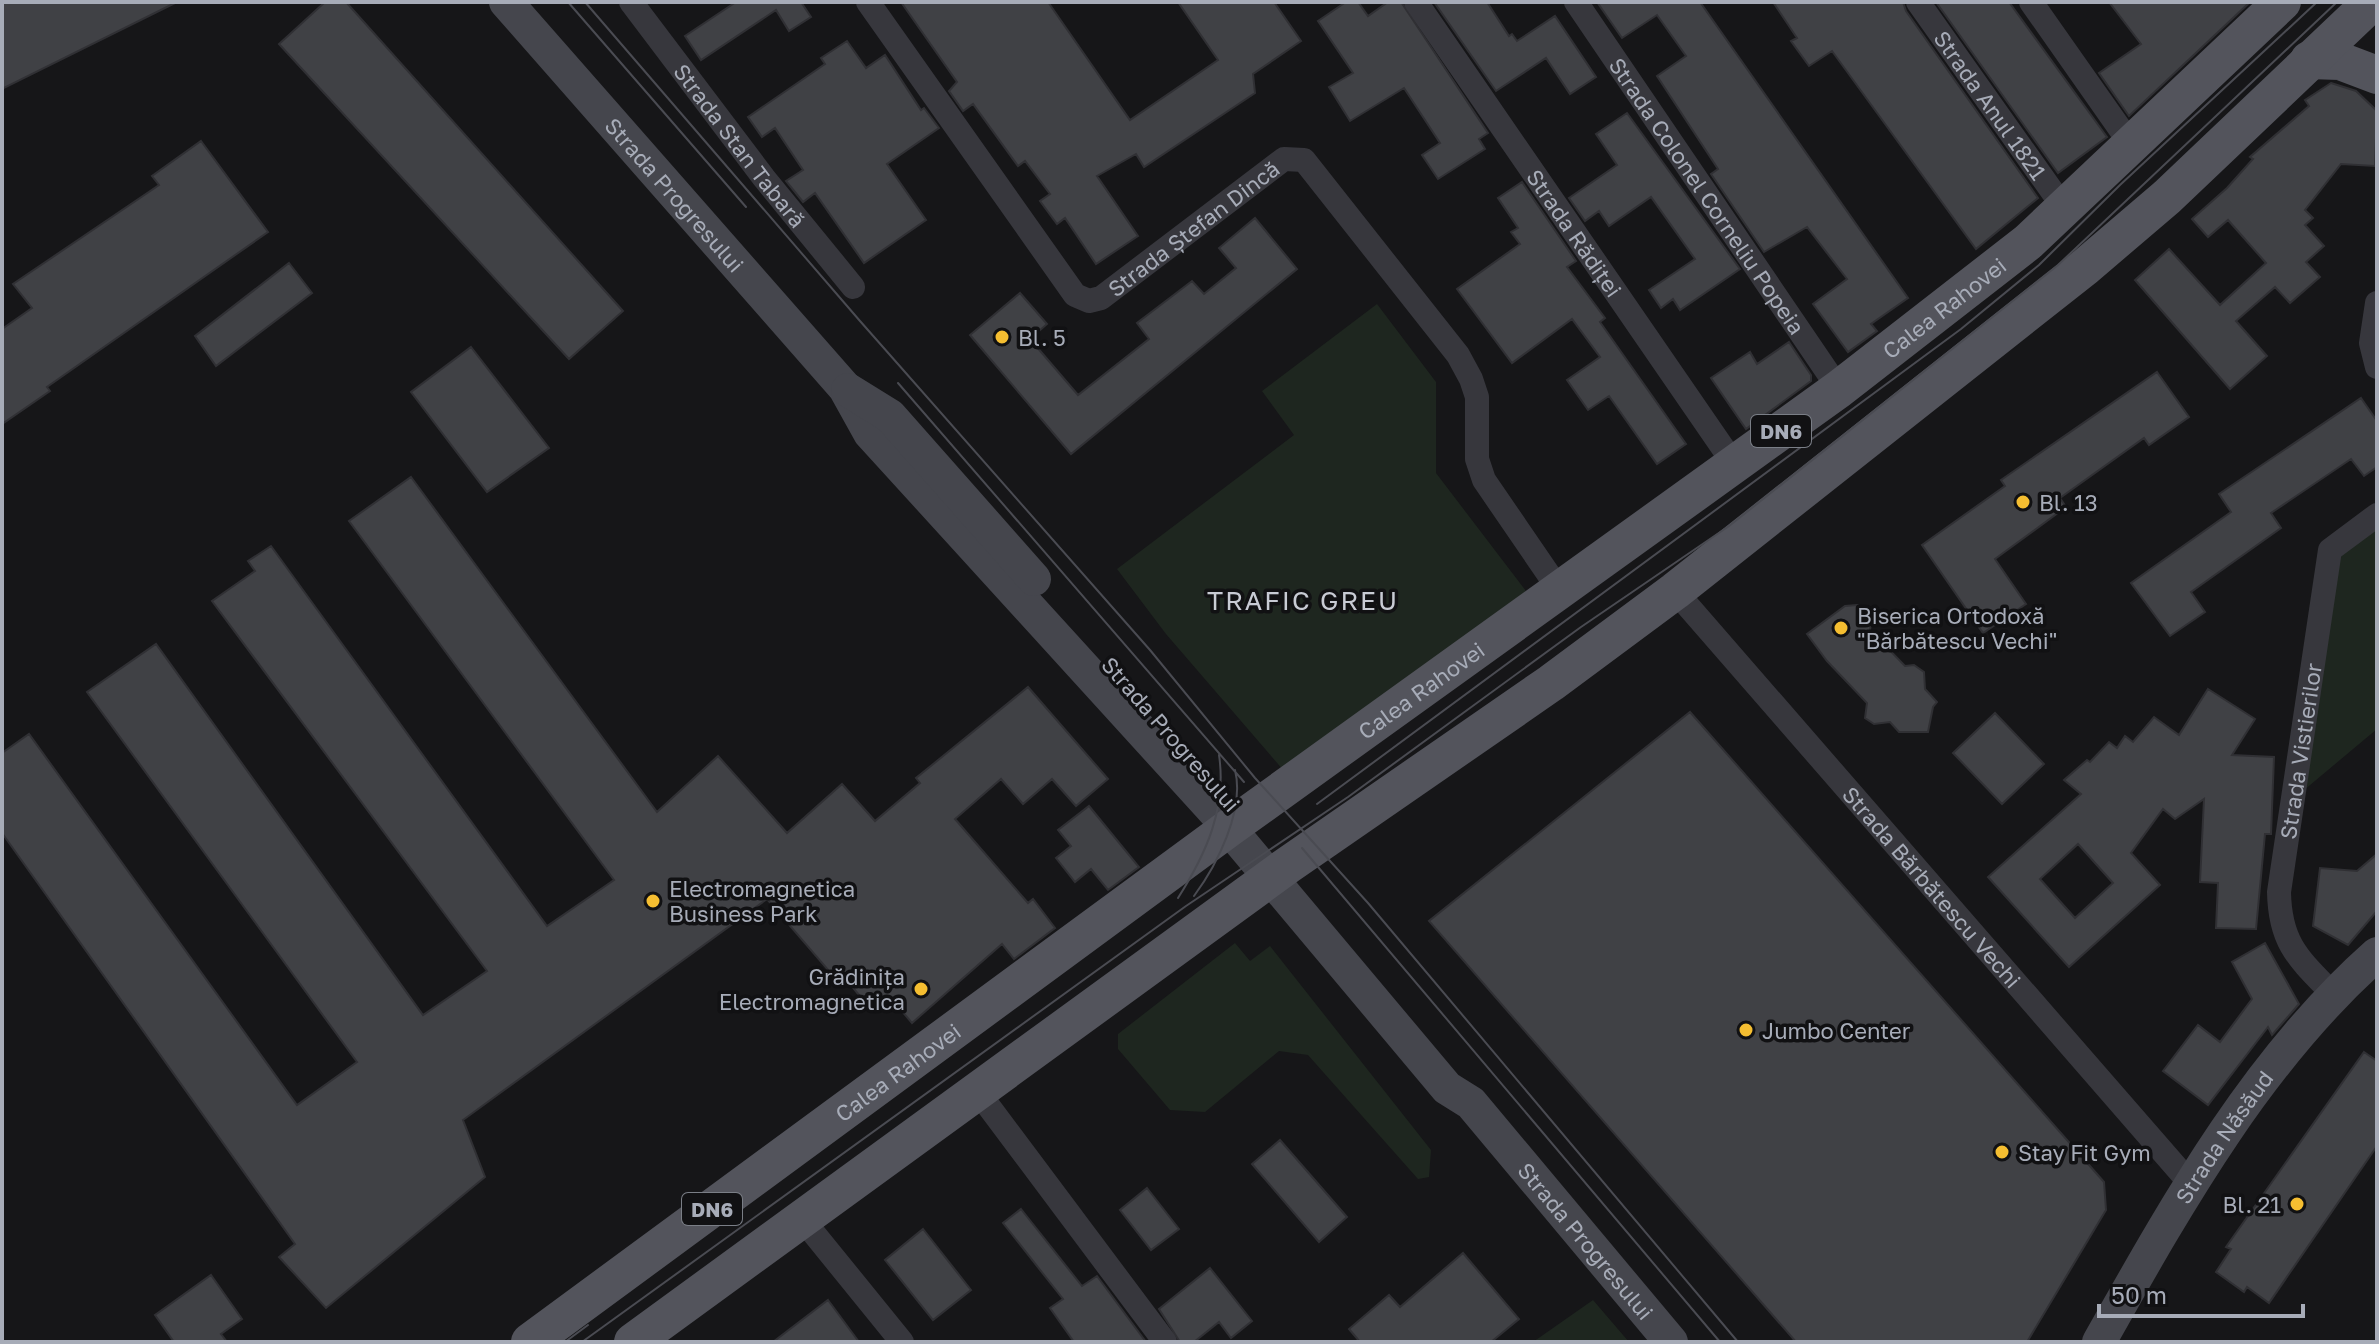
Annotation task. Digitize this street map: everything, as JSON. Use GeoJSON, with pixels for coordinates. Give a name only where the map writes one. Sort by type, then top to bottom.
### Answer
{"type":"FeatureCollection","features":[{"type":"Feature","properties":{"kind":"main road","name":"Strada Progresului"},"geometry":{"type":"LineString","coordinates":[[506,2],[845,388],[890,416],[1280,871],[1447,1088],[1471,1103],[1671,1342]]}},
{"type":"Feature","properties":{"kind":"main road","name":"Calea Rahovei"},"geometry":{"type":"LineString","coordinates":[[530,1342],[1237,822],[1839,389],[1993,271],[2282,2]]}},
{"type":"Feature","properties":{"kind":"main road","name":"DN6"},"geometry":{"type":"LineString","coordinates":[[641,1340],[1280,871],[1551,683],[1675,591],[2085,267],[2167,197],[2372,2]]}},
{"type":"Feature","properties":{"kind":"main road"},"geometry":{"type":"LineString","coordinates":[[2309,60],[2340,61],[2377,75]]}},
{"type":"Feature","properties":{"kind":"main road","name":"Strada Năsăud"},"geometry":{"type":"LineString","coordinates":[[2099,1342],[2190,1183],[2333,994],[2377,954]]}},
{"type":"Feature","properties":{"kind":"street","name":"Strada Stan Tabară"},"geometry":{"type":"LineString","coordinates":[[631,2],[764,178],[853,287]]}},
{"type":"Feature","properties":{"kind":"street","name":"Strada Ștefan Dincă"},"geometry":{"type":"LineString","coordinates":[[868,2],[1075,295],[1089,301],[1101,298],[1284,159],[1304,160],[1458,355],[1477,397],[1477,459],[1484,480],[1560,591]]}},
{"type":"Feature","properties":{"kind":"street","name":"Strada Rădiței"},"geometry":{"type":"LineString","coordinates":[[1416,2],[1734,464]]}},
{"type":"Feature","properties":{"kind":"street","name":"Strada Colonel Corneliu Popeia"},"geometry":{"type":"LineString","coordinates":[[1576,2],[1839,389]]}},
{"type":"Feature","properties":{"kind":"street","name":"Strada Anul 1821"},"geometry":{"type":"LineString","coordinates":[[1918,2],[2064,208]]}},
{"type":"Feature","properties":{"kind":"street"},"geometry":{"type":"LineString","coordinates":[[2031,2],[2130,143]]}},
{"type":"Feature","properties":{"kind":"street"},"geometry":{"type":"LineString","coordinates":[[2377,303],[2371,343],[2377,367]]}},
{"type":"Feature","properties":{"kind":"street","name":"Strada Vistierilor"},"geometry":{"type":"LineString","coordinates":[[2333,994],[2287,942],[2279,919],[2279,892],[2330,550],[2377,515]]}},
{"type":"Feature","properties":{"kind":"street","name":"Strada Bărbătescu Vechi"},"geometry":{"type":"LineString","coordinates":[[1675,591],[2190,1183]]}},
{"type":"Feature","properties":{"kind":"street"},"geometry":{"type":"LineString","coordinates":[[978,1092],[1165,1342]]}},
{"type":"Feature","properties":{"kind":"street"},"geometry":{"type":"LineString","coordinates":[[803,1220],[902,1342]]}},
{"type":"Feature","properties":{"kind":"shaded area"},"geometry":{"type":"Polygon","coordinates":[[[1377,304],[1436,382],[1436,473],[1526,591],[1284,771],[1166,634],[1117,569],[1294,435],[1262,391],[1377,304]]]}},
{"type":"Feature","properties":{"kind":"shaded area"},"geometry":{"type":"Polygon","coordinates":[[[2377,515],[2377,729],[2291,801],[2330,550],[2377,515]]]}},
{"type":"Feature","properties":{"kind":"shaded area"},"geometry":{"type":"Polygon","coordinates":[[[1235,943],[1250,961],[1270,946],[1431,1150],[1429,1177],[1418,1179],[1308,1055],[1279,1051],[1205,1112],[1170,1110],[1118,1049],[1118,1034],[1235,943]]]}},
{"type":"Feature","properties":{"kind":"shaded area"},"geometry":{"type":"Polygon","coordinates":[[[1593,1300],[1629,1342],[1533,1342],[1593,1300]]]}},
{"type":"Feature","properties":{"kind":"building"},"geometry":{"type":"Polygon","coordinates":[[[2,2],[177,2],[2,89],[2,2]]]}},
{"type":"Feature","properties":{"kind":"building"},"geometry":{"type":"Polygon","coordinates":[[[325,2],[346,2],[623,311],[569,359],[279,44],[325,2]]]}},
{"type":"Feature","properties":{"kind":"building"},"geometry":{"type":"Polygon","coordinates":[[[736,2],[801,2],[811,17],[789,31],[776,10],[701,60],[685,36],[736,2]]]}},
{"type":"Feature","properties":{"kind":"building"},"geometry":{"type":"Polygon","coordinates":[[[901,2],[1048,2],[1130,120],[1218,60],[1178,2],[1274,2],[1301,41],[1253,74],[1255,93],[1144,167],[1136,154],[1097,176],[1138,236],[1096,264],[1065,218],[1057,224],[1040,201],[1050,194],[1025,161],[1018,166],[973,104],[963,111],[949,91],[957,82],[901,2]]]}},
{"type":"Feature","properties":{"kind":"building"},"geometry":{"type":"Polygon","coordinates":[[[1346,2],[1358,2],[1368,16],[1388,2],[1401,2],[1488,133],[1479,139],[1485,149],[1438,179],[1422,155],[1440,143],[1404,88],[1350,121],[1329,87],[1353,73],[1318,21],[1346,2]]]}},
{"type":"Feature","properties":{"kind":"building"},"geometry":{"type":"Polygon","coordinates":[[[1434,2],[1487,2],[1509,36],[1512,34],[1517,41],[1555,16],[1596,77],[1570,94],[1546,58],[1496,91],[1434,2]]]}},
{"type":"Feature","properties":{"kind":"building"},"geometry":{"type":"Polygon","coordinates":[[[1597,2],[1700,2],[1908,298],[1871,324],[1877,331],[1848,352],[1813,304],[1847,279],[1807,227],[1764,252],[1711,174],[1718,169],[1657,76],[1686,56],[1657,15],[1622,38],[1597,2]]]}},
{"type":"Feature","properties":{"kind":"building"},"geometry":{"type":"Polygon","coordinates":[[[1773,2],[1903,2],[1906,11],[2038,198],[1976,249],[1832,51],[1809,66],[1791,41],[1797,38],[1773,2]]]}},
{"type":"Feature","properties":{"kind":"building"},"geometry":{"type":"Polygon","coordinates":[[[1936,2],[2009,2],[2107,137],[2058,173],[1936,2]]]}},
{"type":"Feature","properties":{"kind":"building"},"geometry":{"type":"Polygon","coordinates":[[[2109,2],[2250,2],[2129,116],[2099,73],[2141,44],[2109,2]]]}},
{"type":"Feature","properties":{"kind":"building"},"geometry":{"type":"Polygon","coordinates":[[[847,41],[866,68],[885,55],[921,110],[924,108],[939,128],[887,164],[926,220],[864,263],[815,193],[803,202],[786,181],[803,170],[775,128],[762,137],[748,117],[825,64],[821,58],[847,41]]]}},
{"type":"Feature","properties":{"kind":"building"},"geometry":{"type":"Polygon","coordinates":[[[2331,83],[2356,91],[2377,111],[2375,166],[2341,164],[2305,210],[2313,218],[2305,225],[2324,246],[2306,262],[2320,277],[2290,303],[2275,287],[2236,321],[2267,356],[2230,389],[2135,280],[2169,249],[2220,305],[2266,263],[2228,220],[2208,237],[2192,219],[2227,188],[2253,159],[2250,157],[2309,106],[2305,100],[2331,83]]]}},
{"type":"Feature","properties":{"kind":"building"},"geometry":{"type":"Polygon","coordinates":[[[1627,113],[1740,269],[1680,310],[1673,299],[1661,308],[1649,290],[1695,259],[1651,197],[1609,226],[1599,211],[1585,221],[1569,198],[1617,165],[1596,134],[1627,113]]]}},
{"type":"Feature","properties":{"kind":"building"},"geometry":{"type":"Polygon","coordinates":[[[201,141],[268,232],[47,387],[50,391],[2,424],[2,329],[32,308],[13,284],[159,185],[152,176],[201,141]]]}},
{"type":"Feature","properties":{"kind":"building"},"geometry":{"type":"Polygon","coordinates":[[[1522,182],[1576,261],[1567,267],[1605,318],[1600,322],[1686,444],[1657,464],[1609,396],[1588,410],[1567,380],[1600,357],[1572,319],[1512,363],[1457,289],[1520,244],[1511,232],[1518,228],[1498,198],[1522,182]]]}},
{"type":"Feature","properties":{"kind":"building","name":"Bl. 5"},"geometry":{"type":"Polygon","coordinates":[[[1255,218],[1297,269],[1071,454],[970,335],[1020,293],[1047,324],[1030,339],[1078,395],[1149,339],[1137,323],[1192,281],[1204,294],[1236,268],[1219,248],[1255,218]]]}},
{"type":"Feature","properties":{"kind":"building"},"geometry":{"type":"Polygon","coordinates":[[[289,263],[312,293],[216,366],[195,336],[289,263]]]}},
{"type":"Feature","properties":{"kind":"building"},"geometry":{"type":"Polygon","coordinates":[[[1789,342],[1811,375],[1811,381],[1746,429],[1711,378],[1750,352],[1757,364],[1789,342]]]}},
{"type":"Feature","properties":{"kind":"building"},"geometry":{"type":"Polygon","coordinates":[[[471,347],[549,448],[487,492],[411,392],[471,347]]]}},
{"type":"Feature","properties":{"kind":"building","name":"Bl. 13"},"geometry":{"type":"Polygon","coordinates":[[[2157,372],[2189,417],[2149,445],[2144,438],[2060,498],[2066,507],[1995,559],[2026,604],[1983,633],[1922,545],[2005,486],[2001,480],[2157,372]]]}},
{"type":"Feature","properties":{"kind":"building"},"geometry":{"type":"Polygon","coordinates":[[[2361,398],[2377,421],[2377,467],[2364,476],[2351,459],[2271,513],[2281,528],[2191,592],[2205,612],[2170,636],[2131,583],[2231,512],[2219,494],[2361,398]]]}},
{"type":"Feature","properties":{"kind":"building","name":"Electromagnetica Business Park"},"geometry":{"type":"Polygon","coordinates":[[[411,477],[657,812],[718,756],[787,833],[842,784],[875,821],[920,783],[916,778],[1028,687],[1108,779],[1076,806],[1052,779],[1023,804],[1001,779],[955,819],[1028,903],[1033,899],[1055,928],[1014,959],[1002,944],[912,1023],[890,997],[872,1011],[846,979],[841,985],[767,899],[463,1120],[485,1177],[326,1308],[279,1257],[295,1244],[2,833],[2,753],[29,734],[297,1105],[357,1062],[87,692],[156,644],[423,1015],[487,971],[212,601],[255,571],[248,561],[271,546],[547,926],[614,880],[349,521],[411,477]]]}},
{"type":"Feature","properties":{"kind":"building"},"geometry":{"type":"Polygon","coordinates":[[[1857,605],[1870,610],[1870,630],[1905,666],[1914,665],[1924,672],[1925,689],[1937,702],[1928,732],[1899,732],[1890,722],[1874,724],[1865,718],[1867,703],[1827,661],[1807,634],[1845,606],[1857,605]]]}},
{"type":"Feature","properties":{"kind":"building"},"geometry":{"type":"Polygon","coordinates":[[[2208,689],[2255,719],[2232,755],[2274,757],[2271,834],[2265,834],[2256,929],[2216,928],[2218,883],[2200,882],[2204,799],[2175,819],[2163,809],[2131,853],[2160,885],[2069,967],[1988,877],[2081,794],[2064,780],[2087,760],[2090,762],[2109,742],[2117,748],[2125,736],[2133,742],[2154,717],[2179,735],[2208,689]],[[2078,844],[2040,879],[2075,918],[2113,883],[2078,844]]]}},
{"type":"Feature","properties":{"kind":"building","name":"Jumbo Center"},"geometry":{"type":"Polygon","coordinates":[[[1690,712],[2104,1182],[2106,1210],[2027,1342],[1796,1342],[1429,921],[1690,712]]]}},
{"type":"Feature","properties":{"kind":"building"},"geometry":{"type":"Polygon","coordinates":[[[1995,713],[2044,764],[2002,804],[1953,753],[1995,713]]]}},
{"type":"Feature","properties":{"kind":"building"},"geometry":{"type":"Polygon","coordinates":[[[1089,806],[1139,867],[1108,890],[1091,869],[1075,882],[1056,858],[1071,846],[1058,830],[1089,806]]]}},
{"type":"Feature","properties":{"kind":"building"},"geometry":{"type":"Polygon","coordinates":[[[2377,854],[2377,911],[2348,945],[2313,926],[2320,868],[2357,871],[2377,854]]]}},
{"type":"Feature","properties":{"kind":"building"},"geometry":{"type":"Polygon","coordinates":[[[2265,943],[2299,1004],[2272,1035],[2268,1027],[2208,1105],[2163,1071],[2198,1025],[2220,1042],[2252,999],[2232,962],[2265,943]]]}},
{"type":"Feature","properties":{"kind":"building","name":"Bl. 21"},"geometry":{"type":"Polygon","coordinates":[[[2364,1052],[2377,1061],[2377,1146],[2269,1303],[2247,1287],[2244,1292],[2216,1272],[2231,1249],[2226,1247],[2364,1052]]]}},
{"type":"Feature","properties":{"kind":"building"},"geometry":{"type":"Polygon","coordinates":[[[1280,1140],[1347,1217],[1319,1242],[1252,1164],[1280,1140]]]}},
{"type":"Feature","properties":{"kind":"building"},"geometry":{"type":"Polygon","coordinates":[[[1147,1188],[1179,1229],[1151,1250],[1120,1210],[1147,1188]]]}},
{"type":"Feature","properties":{"kind":"building"},"geometry":{"type":"Polygon","coordinates":[[[1021,1209],[1082,1286],[1097,1276],[1146,1342],[1074,1342],[1050,1308],[1063,1299],[1003,1223],[1021,1209]]]}},
{"type":"Feature","properties":{"kind":"building"},"geometry":{"type":"Polygon","coordinates":[[[923,1229],[971,1290],[933,1320],[885,1260],[923,1229]]]}},
{"type":"Feature","properties":{"kind":"building"},"geometry":{"type":"Polygon","coordinates":[[[1463,1253],[1519,1319],[1491,1342],[1360,1342],[1349,1329],[1389,1295],[1400,1307],[1463,1253]]]}},
{"type":"Feature","properties":{"kind":"building"},"geometry":{"type":"Polygon","coordinates":[[[1210,1268],[1252,1321],[1231,1338],[1219,1322],[1194,1342],[1180,1342],[1159,1309],[1210,1268]]]}},
{"type":"Feature","properties":{"kind":"building"},"geometry":{"type":"Polygon","coordinates":[[[211,1275],[242,1319],[221,1334],[227,1342],[174,1342],[155,1315],[211,1275]]]}},
{"type":"Feature","properties":{"kind":"building"},"geometry":{"type":"Polygon","coordinates":[[[828,1300],[859,1342],[773,1342],[828,1300]]]}},
{"type":"Feature","properties":{"kind":"tram line"},"geometry":{"type":"LineString","coordinates":[[568,2],[746,207]]}},
{"type":"Feature","properties":{"kind":"tram line"},"geometry":{"type":"LineString","coordinates":[[585,2],[1150,650],[1255,778],[1368,903],[1738,1342]]}},
{"type":"Feature","properties":{"kind":"tram line"},"geometry":{"type":"LineString","coordinates":[[1317,804],[1961,329],[2039,265],[2120,185],[2317,2]]}},
{"type":"Feature","properties":{"kind":"tram line"},"geometry":{"type":"LineString","coordinates":[[582,1342],[1186,906],[1348,797],[1581,627],[1729,526],[2058,265],[2337,2]]}},
{"type":"Feature","properties":{"kind":"tram line"},"geometry":{"type":"LineString","coordinates":[[898,383],[1244,782]]}},
{"type":"Feature","properties":{"kind":"tram line"},"geometry":{"type":"LineString","coordinates":[[1178,898],[1212,830],[1220,794],[1219,755]]}},
{"type":"Feature","properties":{"kind":"tram line"},"geometry":{"type":"LineString","coordinates":[[1194,896],[1212,869],[1227,836],[1236,802],[1235,770]]}},
{"type":"Feature","properties":{"kind":"tram line"},"geometry":{"type":"LineString","coordinates":[[1302,848],[1720,1342]]}},
{"type":"Feature","properties":{"kind":"tram line"},"geometry":{"type":"LineString","coordinates":[[565,1342],[588,1325]]}},
{"type":"Feature","properties":{"kind":"place","name":"Bl. 5"},"geometry":{"type":"Point","coordinates":[1002,337]}},
{"type":"Feature","properties":{"kind":"place","name":"Bl. 13"},"geometry":{"type":"Point","coordinates":[2023,502]}},
{"type":"Feature","properties":{"kind":"place","name":"Biserica Ortodoxă \"Bărbătescu Vechi\""},"geometry":{"type":"Point","coordinates":[1841,628]}},
{"type":"Feature","properties":{"kind":"place","name":"Electromagnetica Business Park"},"geometry":{"type":"Point","coordinates":[653,901]}},
{"type":"Feature","properties":{"kind":"place","name":"Grădinița Electromagnetica"},"geometry":{"type":"Point","coordinates":[921,989]}},
{"type":"Feature","properties":{"kind":"place","name":"Jumbo Center"},"geometry":{"type":"Point","coordinates":[1746,1030]}},
{"type":"Feature","properties":{"kind":"place","name":"Stay Fit Gym"},"geometry":{"type":"Point","coordinates":[2002,1152]}},
{"type":"Feature","properties":{"kind":"place","name":"Bl. 21"},"geometry":{"type":"Point","coordinates":[2297,1204]}},
{"type":"Feature","properties":{"kind":"district","name":"TRAFIC GREU"},"geometry":{"type":"Point","coordinates":[1303,600]}}]}
